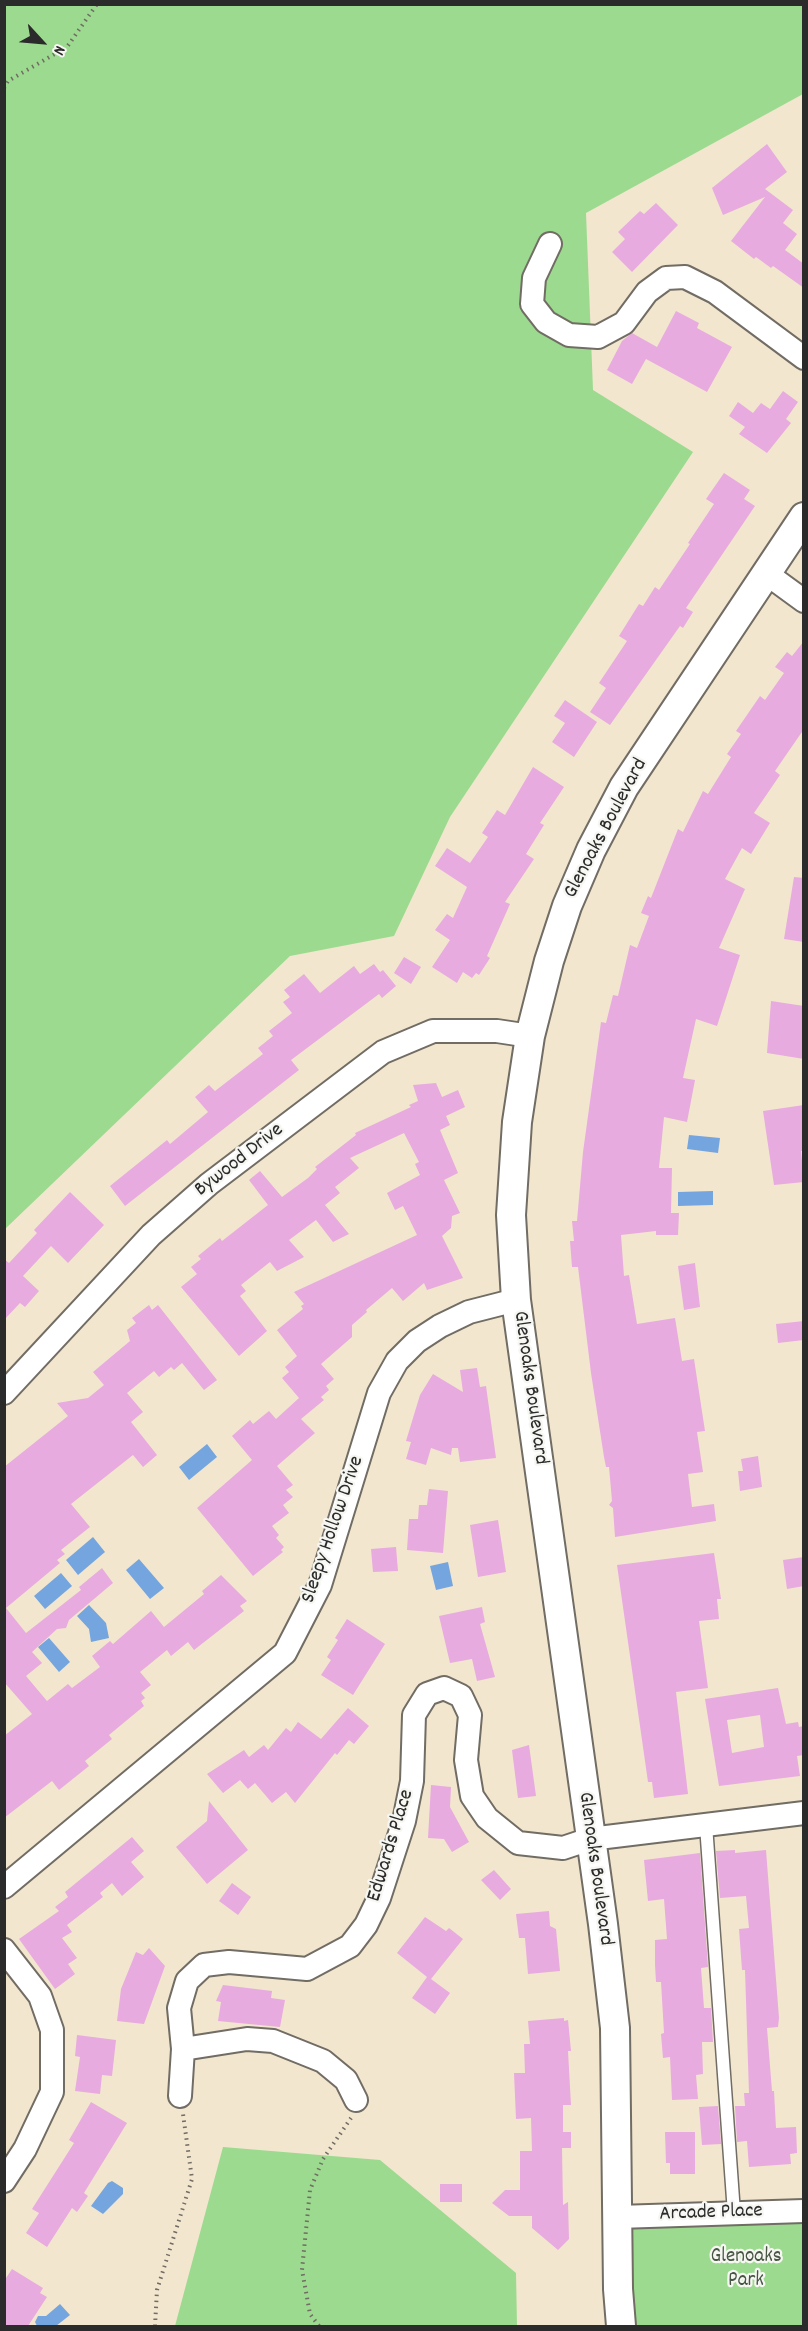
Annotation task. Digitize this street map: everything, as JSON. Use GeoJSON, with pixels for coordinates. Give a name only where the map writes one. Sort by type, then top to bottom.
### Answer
{"type":"FeatureCollection","features":[{"type":"Feature","properties":{"kind":"street"},"geometry":{"type":"LineString","coordinates":[[550,244],[534,278],[532,304],[546,322],[569,335],[598,338],[624,323],[647,292],[666,278],[685,277],[715,292],[804,358]]}},
{"type":"Feature","properties":{"kind":"street","name":"Glenoaks Boulevard"},"geometry":{"type":"LineString","coordinates":[[621,2326],[615,2028],[516,1300],[511,1215],[517,1122],[530,1036],[567,906],[591,850],[624,788],[804,518]]}},
{"type":"Feature","properties":{"kind":"street"},"geometry":{"type":"LineString","coordinates":[[767,574],[804,601]]}},
{"type":"Feature","properties":{"kind":"street","name":"Bywood Drive"},"geometry":{"type":"LineString","coordinates":[[4,1394],[151,1235],[209,1184],[383,1052],[433,1031],[497,1031],[530,1036]]}},
{"type":"Feature","properties":{"kind":"street","name":"Sleepy Hollow Drive"},"geometry":{"type":"LineString","coordinates":[[4,1887],[285,1653],[320,1585],[380,1393],[397,1361],[417,1341],[440,1326],[470,1312],[516,1300]]}},
{"type":"Feature","properties":{"kind":"street","name":"Edwards Place"},"geometry":{"type":"LineString","coordinates":[[180,2096],[183,2049],[179,2008],[187,1981],[204,1965],[228,1962],[307,1969],[350,1946],[366,1925],[379,1898],[404,1821],[412,1781],[414,1715],[427,1694],[444,1688],[461,1696],[470,1715],[466,1760],[472,1796],[487,1818],[501,1832],[518,1843],[563,1848],[590,1839],[804,1813]]}},
{"type":"Feature","properties":{"kind":"street"},"geometry":{"type":"LineString","coordinates":[[4,1950],[40,1996],[52,2030],[51,2092],[25,2149],[4,2181]]}},
{"type":"Feature","properties":{"kind":"street"},"geometry":{"type":"LineString","coordinates":[[183,2049],[247,2039],[273,2041],[323,2061],[346,2080],[356,2100]]}},
{"type":"Feature","properties":{"kind":"street","name":"Arcade Place"},"geometry":{"type":"LineString","coordinates":[[618,2217],[804,2211]]}},
{"type":"Feature","properties":{"kind":"lane"},"geometry":{"type":"LineString","coordinates":[[706,1825],[734,2213]]}},
{"type":"Feature","properties":{"kind":"path"},"geometry":{"type":"LineString","coordinates":[[4,88],[8,81],[67,47],[97,4]]}},
{"type":"Feature","properties":{"kind":"path"},"geometry":{"type":"LineString","coordinates":[[155,2326],[157,2290],[192,2179],[189,2145],[180,2096]]}},
{"type":"Feature","properties":{"kind":"path"},"geometry":{"type":"LineString","coordinates":[[319,2326],[310,2314],[302,2270],[310,2190],[323,2160],[350,2121],[356,2100]]}},
{"type":"Feature","properties":{"kind":"green space"},"geometry":{"type":"Polygon","coordinates":[[[5,5],[803,5],[803,94],[586,213],[593,390],[693,452],[450,817],[394,936],[290,956],[5,1229],[5,5]]]}},
{"type":"Feature","properties":{"kind":"green space"},"geometry":{"type":"Polygon","coordinates":[[[223,2147],[380,2160],[516,2273],[517,2326],[175,2326],[223,2147]]]}},
{"type":"Feature","properties":{"kind":"green space","name":"Glenoaks Park"},"geometry":{"type":"Polygon","coordinates":[[[803,2211],[803,2326],[621,2326],[618,2217],[803,2211]]]}},
{"type":"Feature","properties":{"kind":"water"},"geometry":{"type":"Polygon","coordinates":[[[689,1135],[720,1138],[718,1153],[687,1149],[689,1135]]]}},
{"type":"Feature","properties":{"kind":"water"},"geometry":{"type":"Polygon","coordinates":[[[713,1191],[713,1205],[678,1206],[678,1192],[713,1191]]]}},
{"type":"Feature","properties":{"kind":"water"},"geometry":{"type":"Polygon","coordinates":[[[207,1444],[217,1457],[189,1480],[179,1467],[207,1444]]]}},
{"type":"Feature","properties":{"kind":"water"},"geometry":{"type":"Polygon","coordinates":[[[93,1537],[105,1552],[78,1575],[66,1560],[93,1537]]]}},
{"type":"Feature","properties":{"kind":"water"},"geometry":{"type":"Polygon","coordinates":[[[139,1559],[164,1588],[150,1599],[126,1570],[139,1559]]]}},
{"type":"Feature","properties":{"kind":"water"},"geometry":{"type":"Polygon","coordinates":[[[448,1562],[453,1586],[436,1590],[430,1566],[448,1562]]]}},
{"type":"Feature","properties":{"kind":"water"},"geometry":{"type":"Polygon","coordinates":[[[61,1573],[72,1586],[45,1609],[34,1596],[61,1573]]]}},
{"type":"Feature","properties":{"kind":"water"},"geometry":{"type":"Polygon","coordinates":[[[89,1605],[106,1623],[109,1638],[91,1642],[89,1629],[77,1616],[89,1605]]]}},
{"type":"Feature","properties":{"kind":"water"},"geometry":{"type":"Polygon","coordinates":[[[49,1638],[70,1662],[59,1672],[38,1647],[49,1638]]]}},
{"type":"Feature","properties":{"kind":"water"},"geometry":{"type":"Polygon","coordinates":[[[112,2181],[123,2188],[123,2194],[103,2214],[91,2206],[112,2181]]]}},
{"type":"Feature","properties":{"kind":"water"},"geometry":{"type":"Polygon","coordinates":[[[60,2304],[70,2315],[56,2326],[37,2326],[35,2322],[38,2316],[46,2316],[60,2304]]]}},
{"type":"Feature","properties":{"kind":"building"},"geometry":{"type":"Polygon","coordinates":[[[767,144],[787,172],[765,189],[793,210],[783,223],[797,234],[785,250],[804,264],[804,288],[773,266],[771,268],[756,257],[754,259],[731,241],[765,197],[723,215],[712,188],[767,144]]]}},
{"type":"Feature","properties":{"kind":"building"},"geometry":{"type":"Polygon","coordinates":[[[656,203],[678,225],[632,272],[612,252],[625,239],[618,232],[640,211],[644,214],[656,203]]]}},
{"type":"Feature","properties":{"kind":"building"},"geometry":{"type":"Polygon","coordinates":[[[676,311],[699,323],[697,328],[732,347],[707,392],[646,359],[632,384],[607,370],[622,341],[632,333],[657,347],[676,311]]]}},
{"type":"Feature","properties":{"kind":"building"},"geometry":{"type":"Polygon","coordinates":[[[783,391],[798,402],[786,419],[791,423],[767,453],[739,434],[745,427],[729,416],[738,402],[753,413],[761,403],[770,409],[783,391]]]}},
{"type":"Feature","properties":{"kind":"building"},"geometry":{"type":"Polygon","coordinates":[[[724,473],[750,490],[744,499],[755,506],[686,608],[693,612],[683,628],[680,626],[610,725],[590,712],[606,688],[599,683],[627,641],[619,636],[639,604],[643,606],[655,587],[659,590],[690,544],[688,543],[714,504],[706,499],[724,473]]]}},
{"type":"Feature","properties":{"kind":"building"},"geometry":{"type":"Polygon","coordinates":[[[804,641],[804,729],[775,771],[780,775],[754,813],[770,823],[751,854],[742,848],[725,879],[745,889],[719,948],[740,955],[717,1026],[696,1019],[683,1078],[695,1080],[687,1122],[664,1117],[659,1168],[672,1168],[671,1213],[679,1213],[678,1235],[656,1235],[656,1231],[621,1235],[624,1276],[629,1275],[637,1324],[675,1318],[682,1361],[694,1359],[705,1431],[697,1432],[703,1472],[688,1474],[692,1507],[714,1504],[716,1521],[615,1537],[613,1508],[609,1505],[612,1501],[609,1467],[606,1467],[604,1457],[578,1267],[572,1267],[570,1241],[574,1241],[572,1221],[577,1221],[583,1152],[601,1022],[606,1023],[613,995],[618,996],[630,945],[637,948],[649,916],[641,913],[648,896],[651,898],[678,829],[683,832],[703,791],[708,794],[731,757],[727,754],[741,734],[736,731],[760,696],[765,700],[784,673],[775,667],[787,652],[792,656],[804,641]]]}},
{"type":"Feature","properties":{"kind":"building"},"geometry":{"type":"Polygon","coordinates":[[[565,700],[597,722],[574,757],[552,742],[565,723],[554,716],[565,700]]]}},
{"type":"Feature","properties":{"kind":"building"},"geometry":{"type":"Polygon","coordinates":[[[533,767],[564,787],[540,823],[544,825],[526,854],[534,859],[505,902],[510,904],[487,956],[490,958],[479,975],[476,973],[472,978],[463,972],[457,983],[432,967],[450,940],[435,930],[447,914],[453,918],[467,887],[435,866],[447,848],[470,863],[488,837],[482,833],[497,810],[505,815],[533,767]]]}},
{"type":"Feature","properties":{"kind":"building"},"geometry":{"type":"Polygon","coordinates":[[[794,877],[804,878],[804,942],[784,939],[794,877]]]}},
{"type":"Feature","properties":{"kind":"building"},"geometry":{"type":"Polygon","coordinates":[[[404,957],[421,967],[411,984],[394,973],[404,957]]]}},
{"type":"Feature","properties":{"kind":"building"},"geometry":{"type":"Polygon","coordinates":[[[374,964],[380,972],[383,970],[396,986],[382,998],[379,994],[291,1060],[299,1070],[125,1206],[110,1186],[167,1140],[170,1144],[208,1112],[195,1097],[209,1085],[215,1091],[263,1054],[258,1048],[273,1036],[269,1031],[292,1013],[283,1002],[290,997],[284,990],[304,974],[320,993],[354,966],[360,974],[374,964]]]}},
{"type":"Feature","properties":{"kind":"building"},"geometry":{"type":"Polygon","coordinates":[[[771,1001],[804,1006],[804,1059],[767,1053],[771,1001]]]}},
{"type":"Feature","properties":{"kind":"building"},"geometry":{"type":"Polygon","coordinates":[[[436,1083],[442,1097],[458,1090],[465,1107],[446,1116],[450,1125],[440,1130],[458,1173],[444,1180],[460,1213],[452,1216],[451,1228],[442,1236],[463,1278],[427,1290],[424,1283],[403,1301],[392,1288],[352,1325],[352,1337],[321,1364],[334,1379],[326,1386],[329,1390],[321,1397],[324,1400],[301,1419],[315,1433],[277,1466],[293,1485],[286,1490],[293,1497],[283,1505],[289,1513],[272,1526],[279,1535],[276,1538],[284,1547],[281,1550],[283,1552],[253,1576],[197,1508],[252,1460],[232,1436],[250,1420],[253,1424],[269,1411],[276,1419],[299,1398],[282,1378],[289,1372],[285,1367],[297,1356],[277,1330],[303,1309],[301,1306],[304,1304],[294,1292],[417,1235],[403,1206],[395,1210],[387,1193],[420,1175],[415,1164],[419,1162],[404,1133],[350,1158],[359,1168],[335,1187],[340,1193],[325,1205],[349,1234],[333,1242],[316,1220],[289,1240],[304,1257],[277,1271],[270,1262],[241,1285],[246,1291],[240,1296],[267,1331],[239,1356],[181,1287],[197,1274],[191,1267],[201,1259],[198,1256],[220,1238],[222,1241],[268,1205],[249,1180],[260,1171],[282,1197],[308,1178],[317,1169],[315,1167],[356,1135],[355,1133],[411,1107],[409,1105],[418,1101],[413,1085],[436,1083]]]}},
{"type":"Feature","properties":{"kind":"building"},"geometry":{"type":"Polygon","coordinates":[[[804,1105],[804,1151],[801,1151],[804,1182],[774,1185],[763,1111],[804,1105]]]}},
{"type":"Feature","properties":{"kind":"building"},"geometry":{"type":"Polygon","coordinates":[[[70,1192],[104,1225],[68,1263],[51,1246],[23,1276],[39,1291],[25,1307],[20,1303],[4,1320],[4,1259],[9,1263],[37,1233],[34,1230],[70,1192]]]}},
{"type":"Feature","properties":{"kind":"building"},"geometry":{"type":"Polygon","coordinates":[[[695,1263],[700,1307],[684,1310],[678,1266],[695,1263]]]}},
{"type":"Feature","properties":{"kind":"building"},"geometry":{"type":"Polygon","coordinates":[[[149,1305],[152,1310],[158,1305],[217,1380],[204,1390],[182,1363],[174,1370],[171,1367],[159,1377],[154,1371],[127,1393],[143,1412],[131,1422],[157,1455],[143,1467],[133,1455],[71,1504],[90,1527],[61,1550],[65,1554],[57,1560],[60,1563],[6,1608],[26,1633],[81,1590],[79,1587],[102,1568],[113,1583],[69,1620],[66,1628],[57,1629],[32,1652],[42,1663],[26,1676],[47,1701],[68,1684],[72,1688],[100,1667],[92,1656],[110,1641],[113,1644],[151,1611],[164,1627],[204,1594],[202,1591],[221,1575],[247,1601],[240,1606],[244,1611],[194,1650],[188,1642],[171,1656],[167,1650],[140,1672],[151,1685],[141,1693],[145,1698],[141,1701],[144,1706],[109,1735],[112,1739],[85,1761],[89,1766],[59,1790],[52,1781],[4,1818],[4,1736],[32,1714],[4,1682],[4,1467],[68,1416],[57,1403],[88,1398],[104,1385],[93,1372],[130,1341],[127,1330],[136,1323],[132,1318],[149,1305]]]}},
{"type":"Feature","properties":{"kind":"building"},"geometry":{"type":"Polygon","coordinates":[[[804,1321],[804,1340],[778,1343],[776,1324],[804,1321]]]}},
{"type":"Feature","properties":{"kind":"building"},"geometry":{"type":"Polygon","coordinates":[[[477,1368],[480,1387],[486,1386],[496,1458],[460,1462],[458,1448],[452,1448],[451,1455],[431,1448],[426,1465],[406,1459],[411,1442],[406,1441],[420,1395],[433,1374],[463,1392],[460,1370],[477,1368]]]}},
{"type":"Feature","properties":{"kind":"building"},"geometry":{"type":"Polygon","coordinates":[[[758,1456],[762,1487],[740,1491],[738,1471],[743,1471],[741,1459],[758,1456]]]}},
{"type":"Feature","properties":{"kind":"building"},"geometry":{"type":"Polygon","coordinates":[[[429,1489],[448,1491],[443,1553],[407,1550],[409,1519],[418,1519],[419,1505],[427,1505],[429,1489]]]}},
{"type":"Feature","properties":{"kind":"building"},"geometry":{"type":"Polygon","coordinates":[[[498,1520],[506,1572],[478,1577],[470,1525],[498,1520]]]}},
{"type":"Feature","properties":{"kind":"building"},"geometry":{"type":"Polygon","coordinates":[[[396,1547],[398,1571],[373,1572],[371,1549],[396,1547]]]}},
{"type":"Feature","properties":{"kind":"building"},"geometry":{"type":"Polygon","coordinates":[[[714,1553],[721,1599],[717,1599],[719,1619],[699,1621],[708,1688],[676,1692],[688,1794],[654,1798],[652,1782],[648,1782],[617,1565],[714,1553]]]}},
{"type":"Feature","properties":{"kind":"building"},"geometry":{"type":"Polygon","coordinates":[[[804,1557],[804,1586],[787,1589],[783,1560],[804,1557]]]}},
{"type":"Feature","properties":{"kind":"building"},"geometry":{"type":"Polygon","coordinates":[[[482,1607],[485,1622],[480,1624],[495,1677],[477,1681],[472,1659],[450,1663],[439,1616],[482,1607]]]}},
{"type":"Feature","properties":{"kind":"building"},"geometry":{"type":"Polygon","coordinates":[[[347,1619],[385,1644],[353,1695],[321,1675],[331,1660],[327,1657],[338,1640],[335,1638],[347,1619]]]}},
{"type":"Feature","properties":{"kind":"building"},"geometry":{"type":"Polygon","coordinates":[[[778,1688],[786,1724],[798,1722],[799,1727],[804,1726],[804,1755],[797,1756],[800,1776],[719,1786],[705,1699],[778,1688]],[[760,1715],[727,1720],[732,1753],[764,1747],[760,1715]]]}},
{"type":"Feature","properties":{"kind":"building"},"geometry":{"type":"Polygon","coordinates":[[[348,1708],[369,1726],[354,1744],[349,1740],[337,1755],[335,1753],[295,1803],[286,1792],[272,1803],[255,1783],[248,1789],[240,1780],[223,1793],[207,1774],[244,1750],[249,1757],[264,1745],[268,1750],[286,1728],[291,1732],[298,1722],[321,1739],[348,1708]]]}},
{"type":"Feature","properties":{"kind":"building"},"geometry":{"type":"Polygon","coordinates":[[[529,1745],[536,1796],[518,1798],[512,1750],[529,1745]]]}},
{"type":"Feature","properties":{"kind":"building"},"geometry":{"type":"Polygon","coordinates":[[[431,1785],[451,1787],[450,1807],[469,1842],[452,1852],[444,1839],[428,1838],[431,1785]]]}},
{"type":"Feature","properties":{"kind":"building"},"geometry":{"type":"Polygon","coordinates":[[[209,1801],[248,1850],[207,1884],[176,1847],[207,1821],[209,1801]]]}},
{"type":"Feature","properties":{"kind":"building"},"geometry":{"type":"Polygon","coordinates":[[[132,1837],[144,1851],[131,1862],[144,1877],[122,1896],[112,1883],[100,1893],[103,1897],[67,1925],[72,1932],[62,1938],[77,1958],[68,1964],[75,1974],[55,1989],[19,1939],[59,1911],[55,1907],[68,1897],[65,1892],[132,1837]]]}},
{"type":"Feature","properties":{"kind":"building"},"geometry":{"type":"Polygon","coordinates":[[[735,1850],[735,1853],[766,1850],[779,2018],[778,2027],[767,2028],[772,2091],[774,2091],[776,2128],[796,2127],[797,2153],[790,2154],[791,2164],[749,2167],[747,2141],[737,2142],[735,2106],[745,2106],[744,2093],[749,2093],[745,1970],[742,1970],[739,1929],[749,1928],[746,1896],[720,1898],[716,1851],[735,1850]]]}},
{"type":"Feature","properties":{"kind":"building"},"geometry":{"type":"Polygon","coordinates":[[[700,1853],[708,1967],[701,1968],[704,2008],[711,2008],[713,2042],[702,2042],[703,2074],[696,2075],[698,2099],[672,2100],[670,2057],[663,2058],[661,1982],[656,1982],[655,1965],[655,1940],[667,1939],[664,1899],[648,1901],[644,1860],[700,1853]]]}},
{"type":"Feature","properties":{"kind":"building"},"geometry":{"type":"Polygon","coordinates":[[[494,1870],[511,1889],[500,1900],[481,1880],[494,1870]]]}},
{"type":"Feature","properties":{"kind":"building"},"geometry":{"type":"Polygon","coordinates":[[[232,1883],[251,1897],[238,1915],[219,1901],[232,1883]]]}},
{"type":"Feature","properties":{"kind":"building"},"geometry":{"type":"Polygon","coordinates":[[[549,1911],[550,1926],[556,1929],[560,1971],[528,1974],[525,1938],[519,1938],[516,1914],[549,1911]]]}},
{"type":"Feature","properties":{"kind":"building"},"geometry":{"type":"Polygon","coordinates":[[[425,1917],[446,1931],[449,1928],[463,1939],[431,1979],[450,1993],[435,2014],[412,1998],[427,1977],[397,1953],[425,1917]]]}},
{"type":"Feature","properties":{"kind":"building"},"geometry":{"type":"Polygon","coordinates":[[[149,1948],[165,1966],[144,2024],[117,2021],[121,1989],[136,1952],[143,1955],[149,1948]]]}},
{"type":"Feature","properties":{"kind":"building"},"geometry":{"type":"Polygon","coordinates":[[[223,1985],[272,1991],[271,1998],[285,2000],[280,2027],[218,2021],[221,2002],[216,2001],[223,1985]]]}},
{"type":"Feature","properties":{"kind":"building"},"geometry":{"type":"Polygon","coordinates":[[[564,2018],[564,2021],[568,2020],[571,2051],[568,2051],[571,2105],[563,2105],[563,2132],[571,2132],[571,2148],[562,2148],[563,2205],[568,2202],[569,2239],[558,2250],[532,2228],[532,2216],[509,2216],[492,2203],[505,2190],[520,2190],[520,2151],[532,2151],[531,2118],[516,2119],[514,2073],[525,2073],[524,2044],[530,2044],[528,2021],[564,2018]]]}},
{"type":"Feature","properties":{"kind":"building"},"geometry":{"type":"Polygon","coordinates":[[[77,2035],[116,2040],[112,2076],[102,2075],[100,2094],[75,2091],[80,2057],[75,2056],[77,2035]]]}},
{"type":"Feature","properties":{"kind":"building"},"geometry":{"type":"Polygon","coordinates":[[[91,2102],[127,2123],[84,2193],[88,2196],[77,2212],[72,2208],[47,2247],[26,2233],[39,2213],[32,2209],[74,2143],[69,2140],[91,2102]]]}},
{"type":"Feature","properties":{"kind":"building"},"geometry":{"type":"Polygon","coordinates":[[[718,2106],[721,2144],[702,2145],[699,2107],[718,2106]]]}},
{"type":"Feature","properties":{"kind":"building"},"geometry":{"type":"Polygon","coordinates":[[[665,2132],[695,2132],[695,2174],[670,2174],[670,2163],[666,2163],[665,2132]]]}},
{"type":"Feature","properties":{"kind":"building"},"geometry":{"type":"Polygon","coordinates":[[[440,2184],[462,2184],[462,2202],[440,2202],[440,2184]]]}},
{"type":"Feature","properties":{"kind":"building"},"geometry":{"type":"Polygon","coordinates":[[[12,2269],[43,2288],[40,2293],[47,2297],[28,2326],[4,2326],[4,2281],[12,2269]]]}}]}
